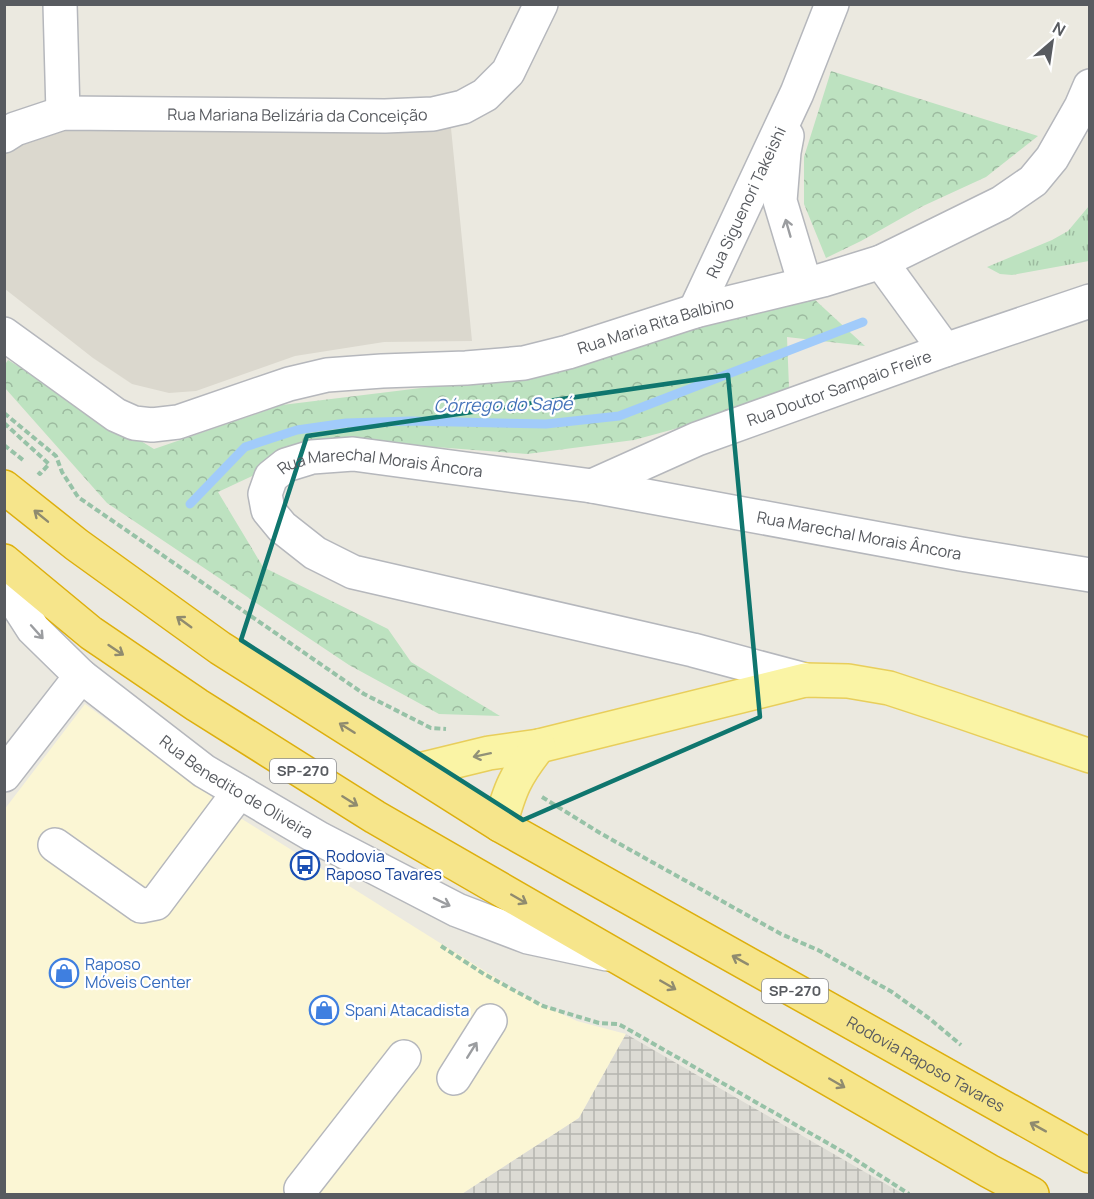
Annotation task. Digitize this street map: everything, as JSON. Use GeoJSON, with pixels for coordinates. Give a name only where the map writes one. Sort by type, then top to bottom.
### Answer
{"type":"FeatureCollection","features":[{"type":"Feature","properties":{"kind":"highway","name":"Rodovia Raposo Tavares"},"geometry":{"type":"LineString","coordinates":[[4,487],[77,545],[220,648],[500,825],[1089,1156]]}},
{"type":"Feature","properties":{"kind":"highway","name":"SP-270"},"geometry":{"type":"LineString","coordinates":[[4,561],[91,633],[197,705],[375,816],[617,956],[992,1183],[1032,1194]]}},
{"type":"Feature","properties":{"kind":"main road"},"geometry":{"type":"LineString","coordinates":[[415,771],[489,753],[532,756],[805,680],[848,681],[889,688],[1089,756]]}},
{"type":"Feature","properties":{"kind":"main road"},"geometry":{"type":"LineString","coordinates":[[500,825],[510,790],[532,756]]}},
{"type":"Feature","properties":{"kind":"street"},"geometry":{"type":"LineString","coordinates":[[60,4],[63,113]]}},
{"type":"Feature","properties":{"kind":"street","name":"Rua Mariana Belizária da Conceição"},"geometry":{"type":"LineString","coordinates":[[4,136],[15,129],[63,113],[385,116],[433,114],[463,107],[485,95],[508,72],[541,4]]}},
{"type":"Feature","properties":{"kind":"street","name":"Rua Siguenori Takeishi"},"geometry":{"type":"LineString","coordinates":[[695,311],[797,93],[832,4]]}},
{"type":"Feature","properties":{"kind":"street","name":"Rua Maria Rita Balbino"},"geometry":{"type":"LineString","coordinates":[[4,334],[116,415],[134,423],[152,425],[178,422],[289,384],[327,375],[524,363],[567,352],[695,311],[805,284],[881,262],[1001,203],[1033,182],[1052,158],[1081,107],[1089,86]]}},
{"type":"Feature","properties":{"kind":"street","name":"Rua Siguenori Takeishi"},"geometry":{"type":"LineString","coordinates":[[797,93],[784,152],[780,201],[805,284]]}},
{"type":"Feature","properties":{"kind":"street"},"geometry":{"type":"LineString","coordinates":[[881,262],[945,350]]}},
{"type":"Feature","properties":{"kind":"street","name":"Rua Doutor Sampaio Freire"},"geometry":{"type":"LineString","coordinates":[[592,486],[697,439],[1089,301]]}},
{"type":"Feature","properties":{"kind":"street","name":"Rua Marechal Morais Âncora"},"geometry":{"type":"LineString","coordinates":[[805,680],[693,650],[353,572],[315,553],[282,527],[268,510],[265,494],[271,477],[286,465],[312,457],[353,454],[592,486],[960,554],[1089,575]]}},
{"type":"Feature","properties":{"kind":"street","name":"Rua Benedito de Oliveira"},"geometry":{"type":"LineString","coordinates":[[4,584],[33,629],[81,676],[204,771],[330,845],[458,910],[528,938],[617,956]]}},
{"type":"Feature","properties":{"kind":"street"},"geometry":{"type":"LineString","coordinates":[[4,776],[81,676]]}},
{"type":"Feature","properties":{"kind":"street"},"geometry":{"type":"LineString","coordinates":[[55,845],[141,906],[156,903],[239,792]]}},
{"type":"Feature","properties":{"kind":"street"},"geometry":{"type":"LineString","coordinates":[[454,1078],[490,1021]]}},
{"type":"Feature","properties":{"kind":"street"},"geometry":{"type":"LineString","coordinates":[[301,1189],[404,1057]]}},
{"type":"Feature","properties":{"kind":"path"},"geometry":{"type":"LineString","coordinates":[[4,413],[56,456],[62,472],[78,497],[364,694],[431,728],[454,730]]}},
{"type":"Feature","properties":{"kind":"path"},"geometry":{"type":"LineString","coordinates":[[4,445],[40,474],[49,464],[5,424]]}},
{"type":"Feature","properties":{"kind":"path"},"geometry":{"type":"LineString","coordinates":[[532,756],[541,796],[600,833],[781,934],[818,950],[892,992],[966,1047]]}},
{"type":"Feature","properties":{"kind":"path"},"geometry":{"type":"LineString","coordinates":[[441,946],[484,974],[543,1006],[599,1023],[618,1024],[624,1027],[845,1153],[909,1194]]}},
{"type":"Feature","properties":{"kind":"highlighted area"},"geometry":{"type":"Polygon","coordinates":[[[728,375],[760,717],[523,820],[241,640],[307,436],[728,375]]]}},
{"type":"Feature","properties":{"kind":"shaded area"},"geometry":{"type":"Polygon","coordinates":[[[54,126],[451,128],[472,341],[384,342],[295,356],[196,391],[169,393],[132,384],[93,358],[5,289],[4,153],[54,126]]]}},
{"type":"Feature","properties":{"kind":"shaded area","name":"Spani Atacadista"},"geometry":{"type":"Polygon","coordinates":[[[85,704],[242,819],[528,998],[577,1021],[626,1034],[579,1118],[462,1194],[5,1194],[4,810],[85,704]]]}},
{"type":"Feature","properties":{"kind":"shaded area"},"geometry":{"type":"Polygon","coordinates":[[[626,1034],[903,1194],[462,1194],[579,1118],[626,1034]]]}},
{"type":"Feature","properties":{"kind":"green space"},"geometry":{"type":"Polygon","coordinates":[[[831,71],[1038,136],[986,177],[923,206],[826,258],[804,204],[804,157],[831,71]]]}},
{"type":"Feature","properties":{"kind":"green space"},"geometry":{"type":"Polygon","coordinates":[[[1089,206],[1089,261],[1012,275],[1000,274],[987,267],[1068,231],[1089,206]]]}},
{"type":"Feature","properties":{"kind":"green space"},"geometry":{"type":"Polygon","coordinates":[[[813,298],[865,346],[787,337],[789,387],[759,406],[634,440],[527,454],[331,439],[218,492],[263,567],[388,629],[411,662],[500,716],[439,714],[349,665],[107,503],[5,388],[4,366],[8,360],[154,449],[282,405],[478,381],[813,298]]]}},
{"type":"Feature","properties":{"kind":"waterway","name":"Córrego do Sapé"},"geometry":{"type":"LineString","coordinates":[[190,504],[245,447],[297,430],[346,423],[411,421],[546,424],[619,416],[863,322]]}},
{"type":"Feature","properties":{"kind":"place","name":"Rodovia Raposo Tavares"},"geometry":{"type":"Point","coordinates":[305,865]}},
{"type":"Feature","properties":{"kind":"place","name":"Raposo Móveis Center"},"geometry":{"type":"Point","coordinates":[64,973]}},
{"type":"Feature","properties":{"kind":"place","name":"Spani Atacadista"},"geometry":{"type":"Point","coordinates":[324,1010]}}]}
